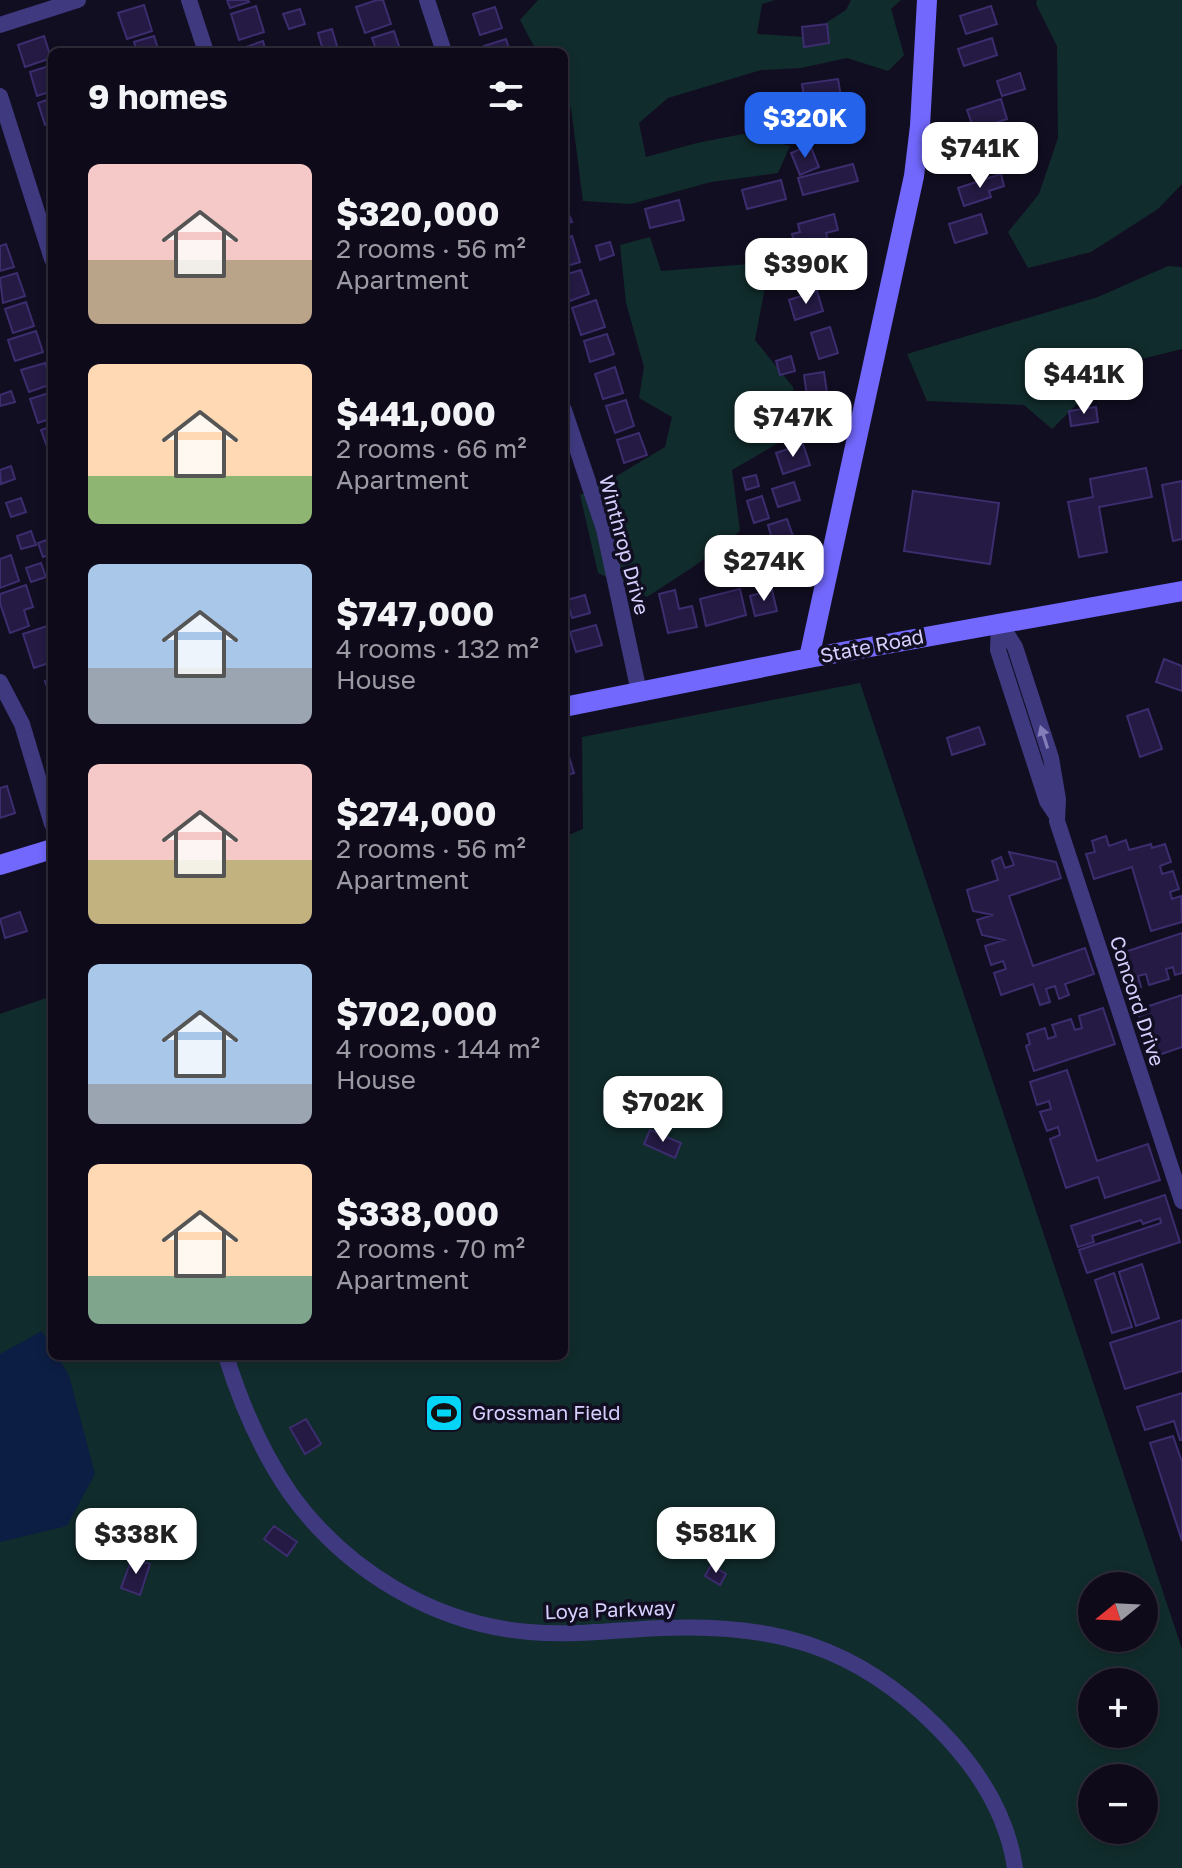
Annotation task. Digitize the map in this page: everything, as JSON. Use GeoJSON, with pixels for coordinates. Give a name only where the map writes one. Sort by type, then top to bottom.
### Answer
{"type":"FeatureCollection","features":[{"type":"Feature","properties":{"kind":"main road"},"geometry":{"type":"LineString","coordinates":[[809,658],[914,176],[927,0]]}},
{"type":"Feature","properties":{"kind":"main road","name":"State Road"},"geometry":{"type":"LineString","coordinates":[[568,706],[999,622],[1182,591]]}},
{"type":"Feature","properties":{"kind":"main road"},"geometry":{"type":"LineString","coordinates":[[0,865],[48,850]]}},
{"type":"Feature","properties":{"kind":"street"},"geometry":{"type":"LineString","coordinates":[[0,25],[78,0]]}},
{"type":"Feature","properties":{"kind":"street"},"geometry":{"type":"LineString","coordinates":[[189,0],[205,48]]}},
{"type":"Feature","properties":{"kind":"street"},"geometry":{"type":"LineString","coordinates":[[427,0],[443,48]]}},
{"type":"Feature","properties":{"kind":"street"},"geometry":{"type":"LineString","coordinates":[[0,96],[48,246]]}},
{"type":"Feature","properties":{"kind":"street","name":"Winthrop Drive"},"geometry":{"type":"LineString","coordinates":[[568,422],[604,529],[639,692]]}},
{"type":"Feature","properties":{"kind":"street","name":"Concord Drive"},"geometry":{"type":"LineString","coordinates":[[999,622],[998,650],[1047,801],[1055,813],[1182,1201]]}},
{"type":"Feature","properties":{"kind":"street"},"geometry":{"type":"LineString","coordinates":[[0,682],[22,724],[48,811]]}},
{"type":"Feature","properties":{"kind":"street","name":"Loya Parkway"},"geometry":{"type":"LineString","coordinates":[[228,1360],[260,1442],[291,1493],[321,1529],[384,1583],[440,1611],[512,1630],[549,1633],[731,1628],[792,1639],[855,1664],[913,1703],[975,1771],[1000,1815],[1015,1868]]}},
{"type":"Feature","properties":{"kind":"green space"},"geometry":{"type":"Polygon","coordinates":[[[538,0],[775,0],[762,4],[757,34],[804,37],[846,10],[851,0],[901,0],[891,9],[904,55],[888,71],[847,58],[801,68],[761,70],[668,98],[639,123],[646,157],[743,134],[790,146],[778,173],[711,182],[631,204],[583,201],[571,108],[568,107],[568,48],[535,48],[520,20],[538,0]]]}},
{"type":"Feature","properties":{"kind":"green space"},"geometry":{"type":"Polygon","coordinates":[[[1037,0],[1182,0],[1182,184],[1158,209],[1091,252],[1028,268],[1008,232],[1039,194],[1058,138],[1057,46],[1036,4],[1037,0]]]}},
{"type":"Feature","properties":{"kind":"green space"},"geometry":{"type":"Polygon","coordinates":[[[650,237],[661,271],[749,264],[766,282],[755,340],[793,387],[799,421],[775,445],[732,470],[740,531],[647,597],[598,573],[580,495],[665,447],[672,417],[639,398],[644,367],[626,303],[620,245],[650,237]]]}},
{"type":"Feature","properties":{"kind":"green space"},"geometry":{"type":"Polygon","coordinates":[[[1168,266],[1182,267],[1182,349],[1097,370],[1072,372],[1084,397],[1052,429],[1024,405],[927,401],[907,354],[1098,297],[1168,266]]]}},
{"type":"Feature","properties":{"kind":"green space"},"geometry":{"type":"Polygon","coordinates":[[[860,683],[1156,1572],[1078,1572],[1078,1652],[1158,1652],[1158,1577],[1182,1649],[1182,1868],[0,1868],[0,1014],[48,997],[48,1360],[568,1360],[568,835],[583,829],[582,737],[860,683]]]}},
{"type":"Feature","properties":{"kind":"water"},"geometry":{"type":"Polygon","coordinates":[[[42,1331],[48,1341],[48,1360],[60,1360],[69,1375],[95,1474],[67,1526],[0,1542],[0,1354],[42,1331]]]}},
{"type":"Feature","properties":{"kind":"building"},"geometry":{"type":"Polygon","coordinates":[[[227,0],[248,0],[249,2],[230,8],[227,0]]]}},
{"type":"Feature","properties":{"kind":"building"},"geometry":{"type":"Polygon","coordinates":[[[383,0],[391,24],[365,33],[356,7],[383,0]]]}},
{"type":"Feature","properties":{"kind":"building"},"geometry":{"type":"Polygon","coordinates":[[[144,5],[152,31],[127,39],[118,13],[144,5]]]}},
{"type":"Feature","properties":{"kind":"building"},"geometry":{"type":"Polygon","coordinates":[[[256,6],[264,32],[239,40],[231,14],[256,6]]]}},
{"type":"Feature","properties":{"kind":"building"},"geometry":{"type":"Polygon","coordinates":[[[991,6],[997,24],[966,34],[960,16],[991,6]]]}},
{"type":"Feature","properties":{"kind":"building"},"geometry":{"type":"Polygon","coordinates":[[[495,7],[502,28],[480,35],[473,14],[495,7]]]}},
{"type":"Feature","properties":{"kind":"building"},"geometry":{"type":"Polygon","coordinates":[[[300,9],[305,24],[289,29],[283,14],[300,9]]]}},
{"type":"Feature","properties":{"kind":"building"},"geometry":{"type":"Polygon","coordinates":[[[827,24],[829,43],[804,47],[802,27],[827,24]]]}},
{"type":"Feature","properties":{"kind":"building"},"geometry":{"type":"Polygon","coordinates":[[[332,29],[337,46],[322,48],[318,33],[332,29]]]}},
{"type":"Feature","properties":{"kind":"building"},"geometry":{"type":"Polygon","coordinates":[[[394,31],[400,48],[376,48],[372,38],[394,31]]]}},
{"type":"Feature","properties":{"kind":"building"},"geometry":{"type":"Polygon","coordinates":[[[44,36],[48,59],[25,67],[18,45],[44,36]]]}},
{"type":"Feature","properties":{"kind":"building"},"geometry":{"type":"Polygon","coordinates":[[[154,36],[158,48],[136,48],[134,42],[154,36]]]}},
{"type":"Feature","properties":{"kind":"building"},"geometry":{"type":"Polygon","coordinates":[[[992,38],[997,55],[964,66],[958,49],[992,38]]]}},
{"type":"Feature","properties":{"kind":"building"},"geometry":{"type":"Polygon","coordinates":[[[506,39],[509,48],[484,48],[506,39]]]}},
{"type":"Feature","properties":{"kind":"building"},"geometry":{"type":"Polygon","coordinates":[[[263,41],[265,48],[243,48],[263,41]]]}},
{"type":"Feature","properties":{"kind":"building"},"geometry":{"type":"Polygon","coordinates":[[[48,66],[48,92],[37,96],[30,72],[48,66]]]}},
{"type":"Feature","properties":{"kind":"building"},"geometry":{"type":"Polygon","coordinates":[[[1020,73],[1025,89],[1002,96],[997,81],[1020,73]]]}},
{"type":"Feature","properties":{"kind":"building"},"geometry":{"type":"Polygon","coordinates":[[[838,79],[842,103],[806,109],[802,84],[838,79]]]}},
{"type":"Feature","properties":{"kind":"building"},"geometry":{"type":"Polygon","coordinates":[[[48,99],[48,124],[45,125],[38,103],[48,99]]]}},
{"type":"Feature","properties":{"kind":"building"},"geometry":{"type":"Polygon","coordinates":[[[1001,99],[1007,119],[974,130],[967,110],[1001,99]]]}},
{"type":"Feature","properties":{"kind":"building"},"geometry":{"type":"Polygon","coordinates":[[[996,141],[1002,160],[967,171],[961,153],[996,141]]]}},
{"type":"Feature","properties":{"kind":"building"},"geometry":{"type":"Polygon","coordinates":[[[810,145],[819,167],[800,175],[791,153],[810,145]]]}},
{"type":"Feature","properties":{"kind":"building"},"geometry":{"type":"Polygon","coordinates":[[[853,164],[858,181],[803,195],[798,178],[853,164]]]}},
{"type":"Feature","properties":{"kind":"building"},"geometry":{"type":"Polygon","coordinates":[[[1001,174],[1004,186],[989,191],[991,197],[964,206],[958,188],[1001,174]]]}},
{"type":"Feature","properties":{"kind":"building"},"geometry":{"type":"Polygon","coordinates":[[[781,180],[786,199],[747,209],[742,190],[781,180]]]}},
{"type":"Feature","properties":{"kind":"building"},"geometry":{"type":"Polygon","coordinates":[[[679,200],[684,220],[650,228],[645,209],[679,200]]]}},
{"type":"Feature","properties":{"kind":"building"},"geometry":{"type":"Polygon","coordinates":[[[834,214],[838,230],[826,233],[828,241],[796,250],[792,234],[800,232],[798,224],[834,214]]]}},
{"type":"Feature","properties":{"kind":"building"},"geometry":{"type":"Polygon","coordinates":[[[981,214],[987,233],[955,243],[949,224],[981,214]]]}},
{"type":"Feature","properties":{"kind":"building"},"geometry":{"type":"Polygon","coordinates":[[[572,236],[580,262],[568,266],[568,238],[572,236]]]}},
{"type":"Feature","properties":{"kind":"building"},"geometry":{"type":"Polygon","coordinates":[[[610,242],[614,255],[600,260],[596,246],[610,242]]]}},
{"type":"Feature","properties":{"kind":"building"},"geometry":{"type":"Polygon","coordinates":[[[6,244],[14,267],[0,271],[0,246],[6,244]]]}},
{"type":"Feature","properties":{"kind":"building"},"geometry":{"type":"Polygon","coordinates":[[[581,270],[589,294],[570,301],[568,274],[581,270]]]}},
{"type":"Feature","properties":{"kind":"building"},"geometry":{"type":"Polygon","coordinates":[[[17,273],[25,296],[3,303],[0,278],[17,273]]]}},
{"type":"Feature","properties":{"kind":"building"},"geometry":{"type":"Polygon","coordinates":[[[817,291],[823,311],[795,320],[789,300],[817,291]]]}},
{"type":"Feature","properties":{"kind":"building"},"geometry":{"type":"Polygon","coordinates":[[[596,300],[605,327],[581,335],[572,308],[596,300]]]}},
{"type":"Feature","properties":{"kind":"building"},"geometry":{"type":"Polygon","coordinates":[[[26,302],[34,326],[13,333],[5,309],[26,302]]]}},
{"type":"Feature","properties":{"kind":"building"},"geometry":{"type":"Polygon","coordinates":[[[830,327],[838,353],[819,359],[811,333],[830,327]]]}},
{"type":"Feature","properties":{"kind":"building"},"geometry":{"type":"Polygon","coordinates":[[[36,331],[43,352],[15,361],[8,340],[36,331]]]}},
{"type":"Feature","properties":{"kind":"building"},"geometry":{"type":"Polygon","coordinates":[[[607,334],[614,354],[590,362],[584,341],[607,334]]]}},
{"type":"Feature","properties":{"kind":"building"},"geometry":{"type":"Polygon","coordinates":[[[791,356],[795,371],[780,375],[776,361],[791,356]]]}},
{"type":"Feature","properties":{"kind":"building"},"geometry":{"type":"Polygon","coordinates":[[[45,363],[48,385],[29,392],[21,370],[45,363]]]}},
{"type":"Feature","properties":{"kind":"building"},"geometry":{"type":"Polygon","coordinates":[[[615,367],[623,393],[603,399],[595,374],[615,367]]]}},
{"type":"Feature","properties":{"kind":"building"},"geometry":{"type":"Polygon","coordinates":[[[824,372],[827,393],[807,396],[804,375],[824,372]]]}},
{"type":"Feature","properties":{"kind":"building"},"geometry":{"type":"Polygon","coordinates":[[[11,391],[15,402],[0,406],[0,395],[11,391]]]}},
{"type":"Feature","properties":{"kind":"building"},"geometry":{"type":"Polygon","coordinates":[[[48,393],[48,419],[38,423],[30,399],[48,393]]]}},
{"type":"Feature","properties":{"kind":"building"},"geometry":{"type":"Polygon","coordinates":[[[626,400],[634,426],[615,433],[606,406],[626,400]]]}},
{"type":"Feature","properties":{"kind":"building"},"geometry":{"type":"Polygon","coordinates":[[[1096,407],[1098,422],[1071,426],[1069,411],[1096,407]]]}},
{"type":"Feature","properties":{"kind":"building"},"geometry":{"type":"Polygon","coordinates":[[[48,427],[48,449],[41,430],[48,427]]]}},
{"type":"Feature","properties":{"kind":"building"},"geometry":{"type":"Polygon","coordinates":[[[639,433],[647,455],[624,463],[617,440],[639,433]]]}},
{"type":"Feature","properties":{"kind":"building"},"geometry":{"type":"Polygon","coordinates":[[[803,444],[810,465],[783,474],[776,453],[803,444]]]}},
{"type":"Feature","properties":{"kind":"building"},"geometry":{"type":"Polygon","coordinates":[[[11,466],[15,479],[1,484],[0,470],[11,466]]]}},
{"type":"Feature","properties":{"kind":"building"},"geometry":{"type":"Polygon","coordinates":[[[1146,468],[1152,497],[1099,507],[1107,552],[1079,557],[1068,502],[1093,497],[1090,479],[1146,468]]]}},
{"type":"Feature","properties":{"kind":"building"},"geometry":{"type":"Polygon","coordinates":[[[756,475],[759,486],[746,490],[743,478],[756,475]]]}},
{"type":"Feature","properties":{"kind":"building"},"geometry":{"type":"Polygon","coordinates":[[[1182,481],[1182,539],[1173,541],[1162,485],[1182,481]]]}},
{"type":"Feature","properties":{"kind":"building"},"geometry":{"type":"Polygon","coordinates":[[[794,482],[800,500],[778,507],[772,489],[794,482]]]}},
{"type":"Feature","properties":{"kind":"building"},"geometry":{"type":"Polygon","coordinates":[[[913,491],[999,503],[990,564],[904,551],[913,491]]]}},
{"type":"Feature","properties":{"kind":"building"},"geometry":{"type":"Polygon","coordinates":[[[762,496],[769,518],[754,523],[747,501],[762,496]]]}},
{"type":"Feature","properties":{"kind":"building"},"geometry":{"type":"Polygon","coordinates":[[[21,498],[26,512],[11,517],[6,503],[21,498]]]}},
{"type":"Feature","properties":{"kind":"building"},"geometry":{"type":"Polygon","coordinates":[[[787,519],[794,539],[774,546],[768,525],[787,519]]]}},
{"type":"Feature","properties":{"kind":"building"},"geometry":{"type":"Polygon","coordinates":[[[31,531],[36,545],[21,549],[17,536],[31,531]]]}},
{"type":"Feature","properties":{"kind":"building"},"geometry":{"type":"Polygon","coordinates":[[[48,539],[48,555],[43,557],[38,543],[48,539]]]}},
{"type":"Feature","properties":{"kind":"building"},"geometry":{"type":"Polygon","coordinates":[[[11,555],[19,581],[0,588],[0,559],[11,555]]]}},
{"type":"Feature","properties":{"kind":"building"},"geometry":{"type":"Polygon","coordinates":[[[41,563],[46,577],[31,582],[26,568],[41,563]]]}},
{"type":"Feature","properties":{"kind":"building"},"geometry":{"type":"Polygon","coordinates":[[[26,585],[33,607],[24,610],[29,626],[10,633],[0,594],[26,585]]]}},
{"type":"Feature","properties":{"kind":"building"},"geometry":{"type":"Polygon","coordinates":[[[740,589],[746,615],[706,626],[700,599],[740,589]]]}},
{"type":"Feature","properties":{"kind":"building"},"geometry":{"type":"Polygon","coordinates":[[[675,590],[679,609],[692,606],[697,627],[668,633],[659,594],[675,590]]]}},
{"type":"Feature","properties":{"kind":"building"},"geometry":{"type":"Polygon","coordinates":[[[772,590],[777,611],[755,616],[750,596],[772,590]]]}},
{"type":"Feature","properties":{"kind":"building"},"geometry":{"type":"Polygon","coordinates":[[[585,595],[590,613],[572,618],[568,600],[585,595]]]}},
{"type":"Feature","properties":{"kind":"building"},"geometry":{"type":"Polygon","coordinates":[[[596,625],[602,645],[576,652],[570,632],[596,625]]]}},
{"type":"Feature","properties":{"kind":"building"},"geometry":{"type":"Polygon","coordinates":[[[48,626],[48,663],[34,668],[23,634],[48,626]]]}},
{"type":"Feature","properties":{"kind":"building"},"geometry":{"type":"Polygon","coordinates":[[[1164,659],[1182,666],[1182,691],[1156,682],[1164,659]]]}},
{"type":"Feature","properties":{"kind":"building"},"geometry":{"type":"Polygon","coordinates":[[[1148,709],[1162,749],[1140,757],[1127,716],[1148,709]]]}},
{"type":"Feature","properties":{"kind":"building"},"geometry":{"type":"Polygon","coordinates":[[[979,727],[985,744],[952,755],[947,738],[979,727]]]}},
{"type":"Feature","properties":{"kind":"building"},"geometry":{"type":"Polygon","coordinates":[[[568,753],[574,773],[568,775],[568,753]]]}},
{"type":"Feature","properties":{"kind":"building"},"geometry":{"type":"Polygon","coordinates":[[[7,786],[15,813],[0,818],[0,788],[7,786]]]}},
{"type":"Feature","properties":{"kind":"building"},"geometry":{"type":"Polygon","coordinates":[[[1106,836],[1109,846],[1126,840],[1129,850],[1165,844],[1171,862],[1160,866],[1162,874],[1173,871],[1179,889],[1170,892],[1172,899],[1181,896],[1182,922],[1151,931],[1132,867],[1094,879],[1086,854],[1095,852],[1092,841],[1106,836]]]}},
{"type":"Feature","properties":{"kind":"building"},"geometry":{"type":"Polygon","coordinates":[[[1009,852],[1056,862],[1061,878],[1009,896],[1033,966],[1085,948],[1094,974],[1065,984],[1069,995],[1059,999],[1055,986],[1046,989],[1050,1002],[1040,1005],[1033,984],[1001,995],[994,973],[1006,969],[1003,961],[991,965],[985,946],[1004,940],[982,935],[977,920],[993,915],[973,911],[967,890],[998,880],[992,861],[1001,857],[1005,868],[1014,865],[1009,852]]]}},
{"type":"Feature","properties":{"kind":"building"},"geometry":{"type":"Polygon","coordinates":[[[20,912],[27,931],[5,938],[0,919],[20,912]]]}},
{"type":"Feature","properties":{"kind":"building"},"geometry":{"type":"Polygon","coordinates":[[[1182,933],[1182,973],[1175,975],[1173,967],[1166,969],[1169,979],[1149,985],[1146,974],[1138,976],[1141,987],[1131,990],[1119,954],[1182,933]]]}},
{"type":"Feature","properties":{"kind":"building"},"geometry":{"type":"Polygon","coordinates":[[[1182,995],[1182,1047],[1153,1057],[1137,1010],[1182,995]]]}},
{"type":"Feature","properties":{"kind":"building"},"geometry":{"type":"Polygon","coordinates":[[[1103,1008],[1115,1044],[1034,1071],[1026,1046],[1030,1044],[1027,1034],[1045,1028],[1048,1039],[1056,1036],[1052,1025],[1071,1019],[1075,1030],[1082,1028],[1079,1016],[1103,1008]]]}},
{"type":"Feature","properties":{"kind":"building"},"geometry":{"type":"Polygon","coordinates":[[[1067,1070],[1097,1161],[1148,1144],[1160,1180],[1105,1198],[1098,1177],[1066,1188],[1050,1139],[1060,1135],[1058,1127],[1047,1131],[1040,1112],[1051,1109],[1049,1101],[1037,1105],[1030,1082],[1067,1070]]]}},
{"type":"Feature","properties":{"kind":"building"},"geometry":{"type":"Polygon","coordinates":[[[650,1130],[681,1143],[675,1158],[644,1144],[650,1130]]]}},
{"type":"Feature","properties":{"kind":"building"},"geometry":{"type":"Polygon","coordinates":[[[1165,1195],[1180,1242],[1087,1273],[1079,1250],[1161,1223],[1160,1218],[1143,1224],[1141,1220],[1092,1236],[1094,1242],[1078,1247],[1071,1226],[1165,1195]]]}},
{"type":"Feature","properties":{"kind":"building"},"geometry":{"type":"Polygon","coordinates":[[[1142,1264],[1159,1318],[1136,1326],[1119,1272],[1142,1264]]]}},
{"type":"Feature","properties":{"kind":"building"},"geometry":{"type":"Polygon","coordinates":[[[1114,1273],[1132,1327],[1112,1333],[1095,1280],[1114,1273]]]}},
{"type":"Feature","properties":{"kind":"building"},"geometry":{"type":"Polygon","coordinates":[[[1182,1320],[1182,1371],[1125,1389],[1110,1343],[1182,1320]]]}},
{"type":"Feature","properties":{"kind":"building"},"geometry":{"type":"Polygon","coordinates":[[[1182,1393],[1182,1440],[1174,1421],[1145,1430],[1137,1407],[1182,1393]]]}},
{"type":"Feature","properties":{"kind":"building"},"geometry":{"type":"Polygon","coordinates":[[[306,1419],[321,1444],[305,1454],[290,1428],[306,1419]]]}},
{"type":"Feature","properties":{"kind":"building"},"geometry":{"type":"Polygon","coordinates":[[[1173,1436],[1182,1462],[1182,1541],[1150,1443],[1173,1436]]]}},
{"type":"Feature","properties":{"kind":"building"},"geometry":{"type":"Polygon","coordinates":[[[274,1526],[297,1542],[287,1556],[264,1539],[274,1526]]]}},
{"type":"Feature","properties":{"kind":"building"},"geometry":{"type":"Polygon","coordinates":[[[132,1558],[150,1564],[140,1595],[121,1588],[132,1558]]]}},
{"type":"Feature","properties":{"kind":"building"},"geometry":{"type":"Polygon","coordinates":[[[711,1565],[726,1574],[720,1585],[705,1576],[711,1565]]]}},
{"type":"Feature","properties":{"kind":"place","name":"Grossman Field"},"geometry":{"type":"Point","coordinates":[444,1413]}}]}
